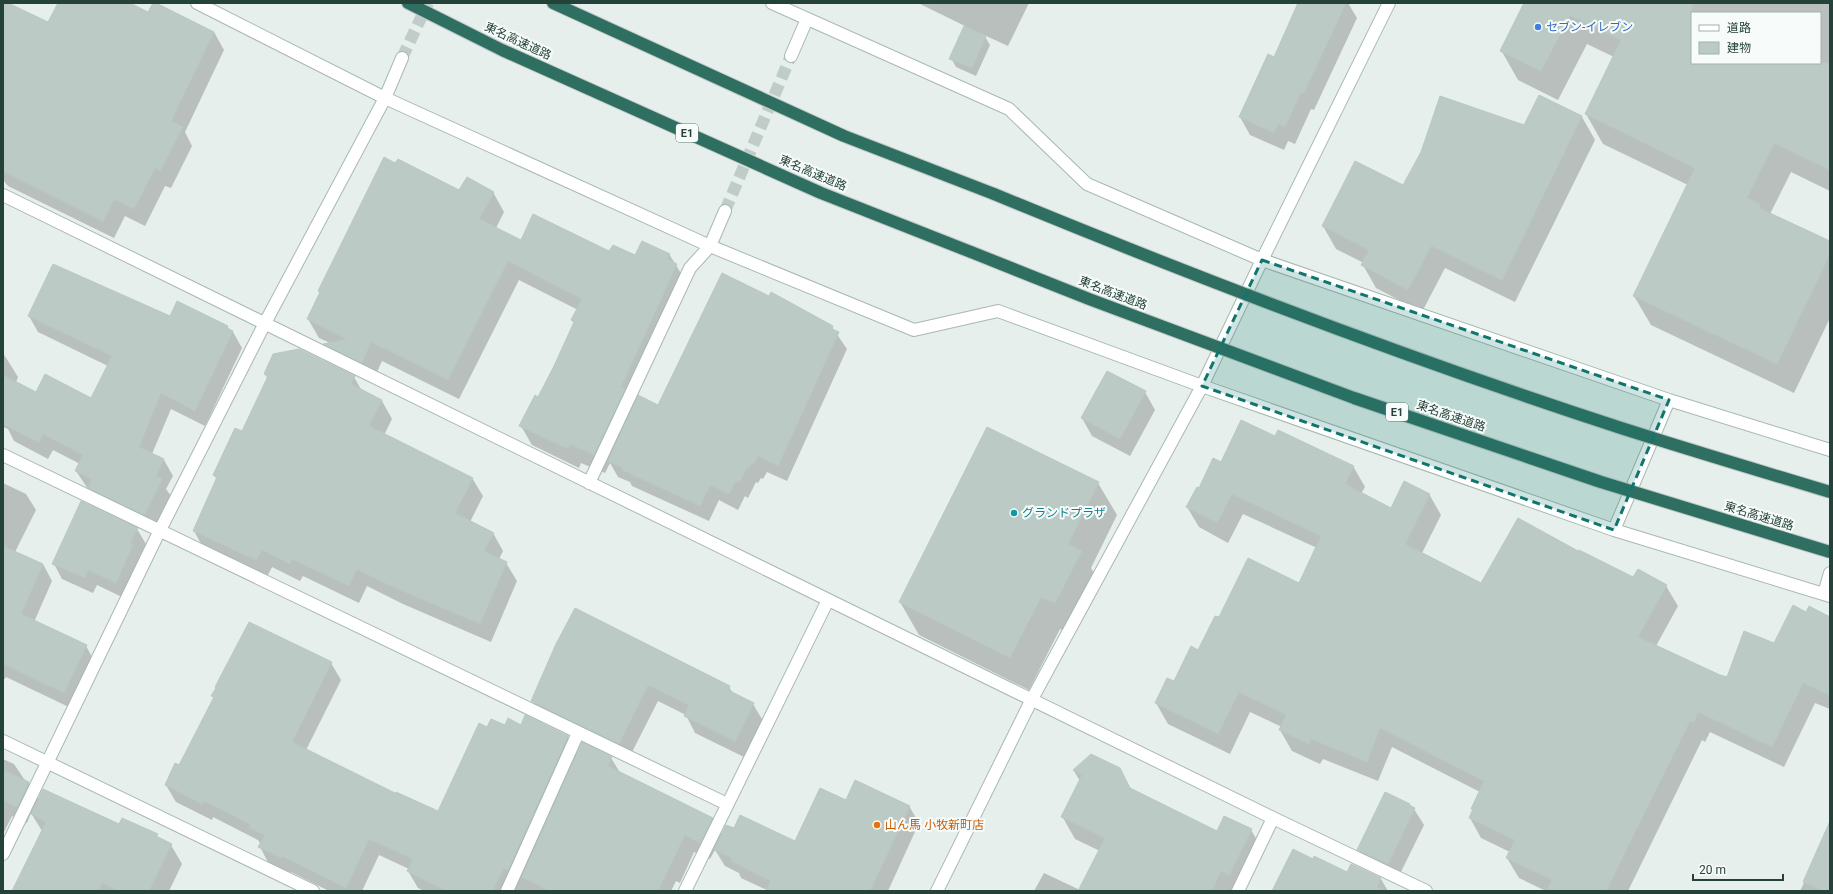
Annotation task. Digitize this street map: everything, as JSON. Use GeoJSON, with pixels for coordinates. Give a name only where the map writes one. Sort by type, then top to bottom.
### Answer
{"type":"FeatureCollection","features":[{"type":"Feature","properties":{"kind":"highway","name":"東名高速道路"},"geometry":{"type":"LineString","coordinates":[[408,3],[502,50],[814,190],[1088,298],[1354,398],[1601,482],[1830,552]]}},
{"type":"Feature","properties":{"kind":"highway"},"geometry":{"type":"LineString","coordinates":[[553,3],[844,136],[994,194],[1117,245],[1377,344],[1621,428],[1830,492]]}},
{"type":"Feature","properties":{"kind":"street"},"geometry":{"type":"LineString","coordinates":[[197,3],[385,98],[710,246],[914,330],[998,310],[1202,386],[1614,530],[1827,595],[1830,573]]}},
{"type":"Feature","properties":{"kind":"street"},"geometry":{"type":"LineString","coordinates":[[772,3],[1009,109],[1087,184],[1262,260],[1669,400],[1830,450]]}},
{"type":"Feature","properties":{"kind":"street"},"geometry":{"type":"LineString","coordinates":[[937,891],[1032,699],[1202,386],[1262,260],[1389,3]]}},
{"type":"Feature","properties":{"kind":"street"},"geometry":{"type":"LineString","coordinates":[[791,56],[807,19]]}},
{"type":"Feature","properties":{"kind":"street"},"geometry":{"type":"LineString","coordinates":[[3,854],[159,532],[265,324],[385,98],[402,58]]}},
{"type":"Feature","properties":{"kind":"street"},"geometry":{"type":"LineString","coordinates":[[3,195],[1273,818],[1426,891]]}},
{"type":"Feature","properties":{"kind":"street"},"geometry":{"type":"LineString","coordinates":[[589,483],[690,268],[710,246],[725,211]]}},
{"type":"Feature","properties":{"kind":"street"},"geometry":{"type":"LineString","coordinates":[[1614,530],[1669,400]]}},
{"type":"Feature","properties":{"kind":"street"},"geometry":{"type":"LineString","coordinates":[[3,455],[159,532],[727,804]]}},
{"type":"Feature","properties":{"kind":"street"},"geometry":{"type":"LineString","coordinates":[[685,891],[828,600]]}},
{"type":"Feature","properties":{"kind":"street"},"geometry":{"type":"LineString","coordinates":[[507,891],[578,733]]}},
{"type":"Feature","properties":{"kind":"street"},"geometry":{"type":"LineString","coordinates":[[3,741],[313,891]]}},
{"type":"Feature","properties":{"kind":"street"},"geometry":{"type":"LineString","coordinates":[[1238,891],[1273,818]]}},
{"type":"Feature","properties":{"kind":"highlighted area"},"geometry":{"type":"Polygon","coordinates":[[[1262,260],[1669,400],[1614,530],[1202,386],[1262,260]]]}},
{"type":"Feature","properties":{"kind":"building"},"geometry":{"type":"Polygon","coordinates":[[[3,3],[8,3],[48,22],[58,3],[130,3],[148,12],[153,3],[156,3],[214,32],[171,121],[183,127],[160,171],[155,168],[134,209],[114,199],[103,221],[3,171],[3,3]]]}},
{"type":"Feature","properties":{"kind":"building"},"geometry":{"type":"Polygon","coordinates":[[[1298,3],[1346,3],[1304,93],[1301,92],[1285,127],[1278,124],[1274,133],[1239,117],[1268,54],[1274,57],[1298,3]]]}},
{"type":"Feature","properties":{"kind":"building"},"geometry":{"type":"Polygon","coordinates":[[[1524,3],[1692,3],[1691,64],[1830,63],[1830,170],[1774,143],[1747,198],[1760,204],[1759,208],[1830,241],[1830,254],[1777,364],[1633,296],[1695,168],[1585,114],[1621,40],[1570,15],[1541,71],[1500,51],[1524,3]]]}},
{"type":"Feature","properties":{"kind":"building"},"geometry":{"type":"Polygon","coordinates":[[[964,26],[986,36],[972,68],[949,59],[964,26]]]}},
{"type":"Feature","properties":{"kind":"building"},"geometry":{"type":"Polygon","coordinates":[[[1539,95],[1582,116],[1502,280],[1431,246],[1408,290],[1361,265],[1369,250],[1322,226],[1355,161],[1403,185],[1421,152],[1440,96],[1524,125],[1539,95]]]}},
{"type":"Feature","properties":{"kind":"building"},"geometry":{"type":"Polygon","coordinates":[[[384,157],[395,163],[398,159],[459,190],[467,177],[494,192],[479,219],[521,240],[533,214],[609,251],[613,245],[635,255],[642,241],[670,254],[667,259],[677,264],[621,387],[625,389],[594,455],[570,444],[568,449],[519,426],[535,395],[538,397],[554,366],[574,322],[571,320],[582,299],[508,261],[448,380],[371,342],[362,363],[323,344],[347,339],[307,319],[320,292],[318,291],[384,157]]]}},
{"type":"Feature","properties":{"kind":"building"},"geometry":{"type":"Polygon","coordinates":[[[53,264],[170,316],[177,301],[228,326],[227,328],[233,331],[195,411],[161,393],[139,447],[164,459],[156,476],[162,479],[144,515],[88,488],[92,479],[75,471],[83,455],[43,434],[39,443],[3,424],[3,375],[36,392],[45,374],[91,398],[112,356],[28,316],[53,264]]]}},
{"type":"Feature","properties":{"kind":"building"},"geometry":{"type":"Polygon","coordinates":[[[722,273],[769,296],[771,292],[833,326],[832,329],[839,332],[778,466],[758,456],[754,464],[751,463],[749,468],[747,467],[739,483],[736,481],[729,494],[710,485],[700,506],[622,470],[623,468],[608,461],[638,395],[658,405],[722,273]]]}},
{"type":"Feature","properties":{"kind":"building"},"geometry":{"type":"Polygon","coordinates":[[[299,349],[355,376],[351,384],[382,400],[369,426],[473,478],[455,513],[494,533],[484,551],[507,562],[480,624],[391,586],[357,569],[349,586],[292,559],[290,564],[262,550],[256,560],[193,531],[217,477],[213,475],[235,428],[242,431],[268,376],[264,374],[273,354],[299,349]]]}},
{"type":"Feature","properties":{"kind":"building"},"geometry":{"type":"Polygon","coordinates":[[[1107,371],[1146,391],[1120,439],[1081,418],[1107,371]]]}},
{"type":"Feature","properties":{"kind":"building"},"geometry":{"type":"Polygon","coordinates":[[[1241,420],[1275,436],[1278,430],[1354,466],[1345,484],[1391,508],[1404,481],[1430,494],[1405,544],[1481,583],[1518,518],[1578,551],[1579,550],[1633,577],[1638,569],[1667,585],[1638,637],[1720,675],[1727,677],[1744,631],[1774,643],[1793,605],[1806,612],[1809,606],[1830,617],[1830,695],[1803,683],[1772,747],[1698,712],[1694,722],[1690,721],[1606,891],[1546,891],[1552,880],[1506,858],[1515,840],[1469,818],[1473,809],[1471,809],[1484,781],[1380,728],[1367,762],[1311,739],[1309,744],[1279,730],[1286,715],[1239,692],[1218,734],[1155,703],[1167,678],[1174,681],[1191,646],[1198,650],[1215,616],[1219,617],[1248,558],[1299,583],[1321,536],[1232,494],[1217,523],[1186,507],[1197,487],[1199,488],[1213,458],[1221,462],[1241,420]]]}},
{"type":"Feature","properties":{"kind":"building","name":"グランドプラザ"},"geometry":{"type":"Polygon","coordinates":[[[987,427],[1099,482],[1068,544],[1082,551],[1055,603],[1041,597],[1010,658],[899,602],[987,427]]]}},
{"type":"Feature","properties":{"kind":"building"},"geometry":{"type":"Polygon","coordinates":[[[81,501],[138,528],[130,543],[133,545],[116,583],[88,570],[85,578],[52,564],[81,501]]]}},
{"type":"Feature","properties":{"kind":"building"},"geometry":{"type":"Polygon","coordinates":[[[3,546],[43,564],[21,614],[87,645],[64,693],[3,664],[3,546]]]}},
{"type":"Feature","properties":{"kind":"building"},"geometry":{"type":"Polygon","coordinates":[[[575,608],[730,686],[728,690],[754,703],[735,741],[684,716],[689,705],[648,685],[619,744],[531,701],[556,644],[575,608]]]}},
{"type":"Feature","properties":{"kind":"building"},"geometry":{"type":"Polygon","coordinates":[[[249,622],[332,662],[292,742],[395,793],[396,792],[438,811],[479,723],[487,727],[491,719],[505,725],[508,718],[521,725],[525,715],[568,736],[508,870],[504,868],[492,891],[446,891],[407,871],[413,859],[369,839],[346,888],[282,856],[281,858],[258,847],[265,835],[249,828],[251,825],[204,801],[202,804],[165,785],[175,763],[179,765],[214,697],[211,696],[216,688],[215,687],[249,622]]]}},
{"type":"Feature","properties":{"kind":"building"},"geometry":{"type":"Polygon","coordinates":[[[582,742],[612,757],[608,766],[713,818],[700,843],[685,835],[658,891],[549,891],[522,877],[582,742]]]}},
{"type":"Feature","properties":{"kind":"building"},"geometry":{"type":"Polygon","coordinates":[[[1091,754],[1120,768],[1130,788],[1217,831],[1224,816],[1252,829],[1229,875],[1221,871],[1212,891],[1078,891],[1105,838],[1061,817],[1082,775],[1073,770],[1091,754]]]}},
{"type":"Feature","properties":{"kind":"building"},"geometry":{"type":"Polygon","coordinates":[[[3,770],[29,782],[17,807],[3,800],[3,770]]]}},
{"type":"Feature","properties":{"kind":"building"},"geometry":{"type":"Polygon","coordinates":[[[855,780],[910,806],[870,891],[766,891],[771,881],[731,861],[732,858],[714,850],[726,825],[734,828],[740,815],[795,841],[820,788],[846,800],[855,780]]]}},
{"type":"Feature","properties":{"kind":"building"},"geometry":{"type":"Polygon","coordinates":[[[43,789],[119,824],[122,818],[158,834],[156,836],[172,844],[149,891],[119,891],[102,883],[98,891],[12,891],[46,822],[31,814],[43,789]]]}},
{"type":"Feature","properties":{"kind":"building"},"geometry":{"type":"Polygon","coordinates":[[[1385,792],[1415,808],[1388,864],[1357,850],[1385,792]]]}},
{"type":"Feature","properties":{"kind":"building"},"geometry":{"type":"Polygon","coordinates":[[[1830,821],[1830,891],[1823,891],[1803,882],[1830,821]]]}},
{"type":"Feature","properties":{"kind":"building"},"geometry":{"type":"Polygon","coordinates":[[[1293,849],[1313,859],[1314,856],[1347,872],[1351,864],[1381,878],[1377,887],[1385,891],[1272,891],[1293,849]]]}},
{"type":"Feature","properties":{"kind":"tunnel"},"geometry":{"type":"LineString","coordinates":[[402,58],[428,3]]}},
{"type":"Feature","properties":{"kind":"tunnel"},"geometry":{"type":"LineString","coordinates":[[725,211],[791,56]]}},
{"type":"Feature","properties":{"kind":"place","name":"セブン-イレブン"},"geometry":{"type":"Point","coordinates":[1538,27]}},
{"type":"Feature","properties":{"kind":"place","name":"グランドプラザ"},"geometry":{"type":"Point","coordinates":[1014,513]}},
{"type":"Feature","properties":{"kind":"place","name":"山ん馬 小牧新町店"},"geometry":{"type":"Point","coordinates":[877,825]}}]}
